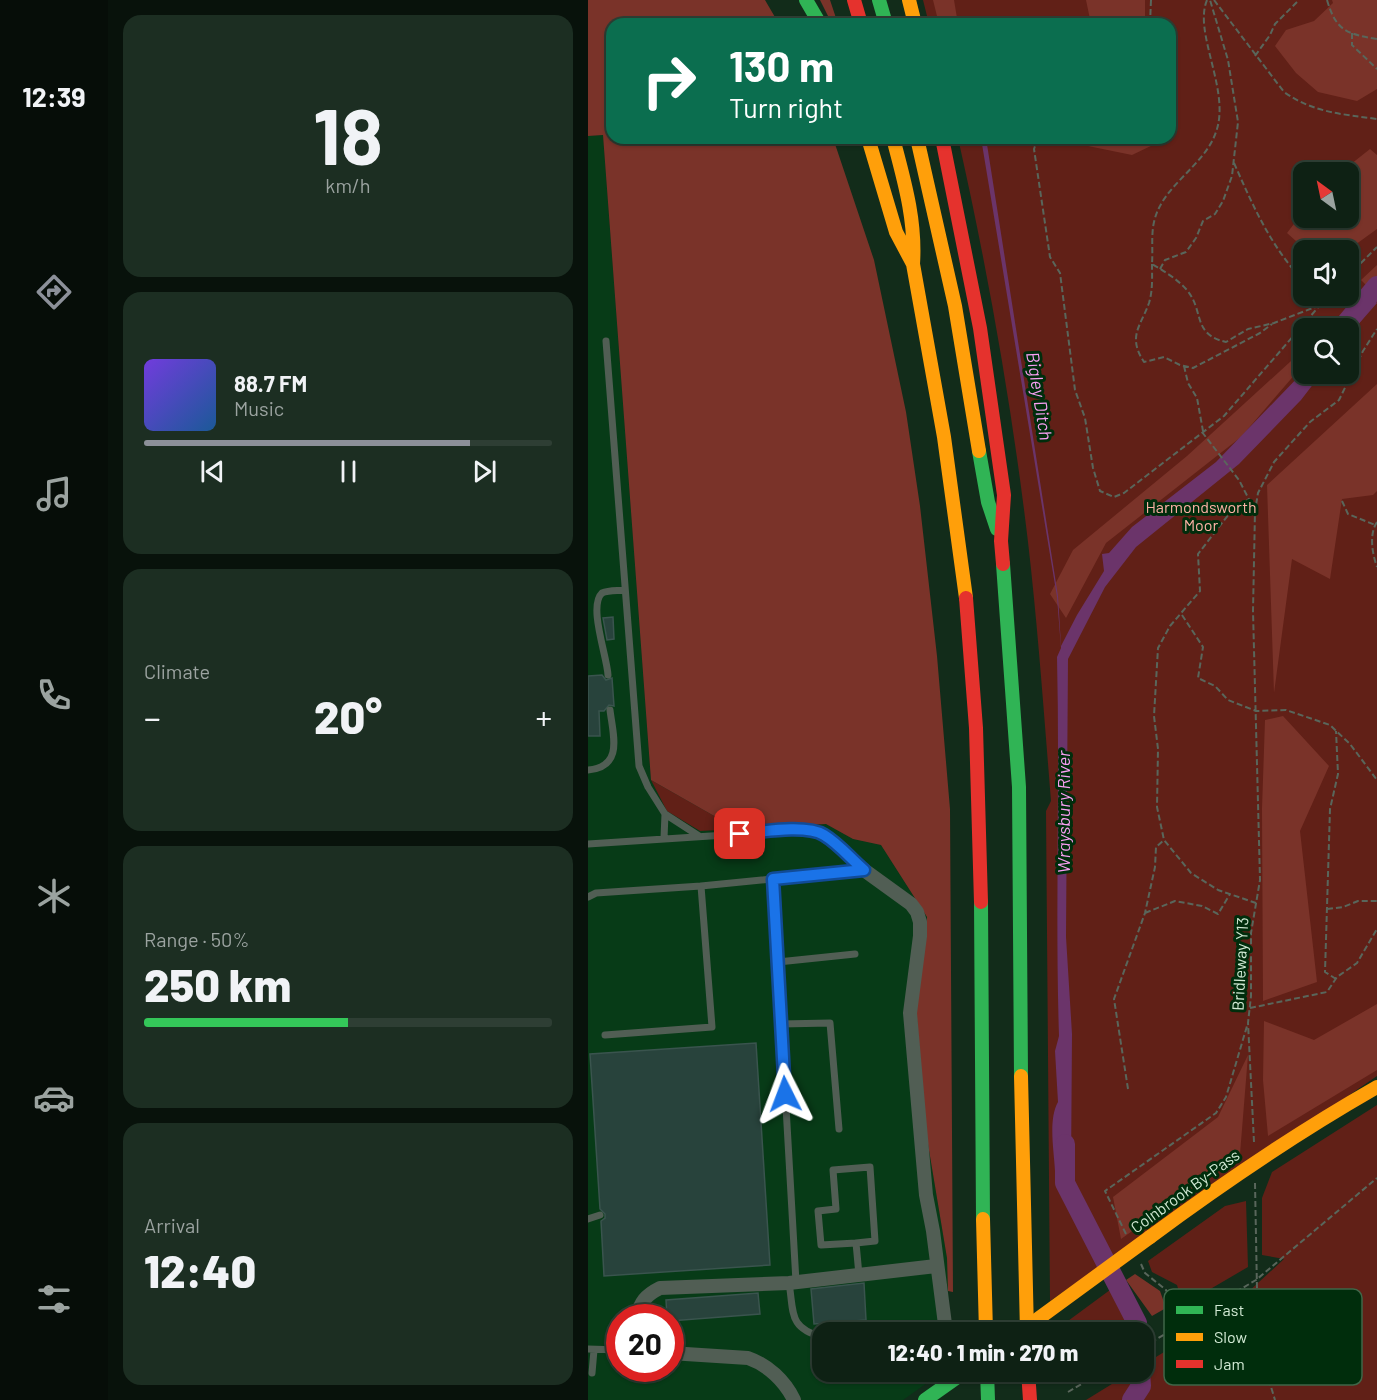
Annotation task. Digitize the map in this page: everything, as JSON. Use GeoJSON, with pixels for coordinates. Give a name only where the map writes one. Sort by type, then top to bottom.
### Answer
{"type":"FeatureCollection","features":[{"type":"Feature","properties":{"kind":"highway"},"geometry":{"type":"LineString","coordinates":[[806,0],[816,18]]}},
{"type":"Feature","properties":{"kind":"highway"},"geometry":{"type":"LineString","coordinates":[[854,0],[859,18]]}},
{"type":"Feature","properties":{"kind":"highway"},"geometry":{"type":"LineString","coordinates":[[879,0],[884,18]]}},
{"type":"Feature","properties":{"kind":"highway"},"geometry":{"type":"LineString","coordinates":[[909,0],[914,18]]}},
{"type":"Feature","properties":{"kind":"highway"},"geometry":{"type":"LineString","coordinates":[[870,144],[896,232],[913,264]]}},
{"type":"Feature","properties":{"kind":"highway"},"geometry":{"type":"LineString","coordinates":[[894,144],[915,231],[913,264],[944,430],[966,605],[976,727],[981,946],[982,1234],[986,1322]]}},
{"type":"Feature","properties":{"kind":"highway"},"geometry":{"type":"LineString","coordinates":[[918,144],[955,306],[987,502],[1001,541]]}},
{"type":"Feature","properties":{"kind":"highway"},"geometry":{"type":"LineString","coordinates":[[943,144],[964,236],[993,407],[1004,495],[1001,541],[1019,787],[1027,1322]]}},
{"type":"Feature","properties":{"kind":"highway","name":"Colnbrook By-Pass"},"geometry":{"type":"LineString","coordinates":[[1034,1322],[1225,1181],[1377,1088]]}},
{"type":"Feature","properties":{"kind":"highway"},"geometry":{"type":"LineString","coordinates":[[925,1400],[950,1382]]}},
{"type":"Feature","properties":{"kind":"highway"},"geometry":{"type":"LineString","coordinates":[[987,1382],[988,1400]]}},
{"type":"Feature","properties":{"kind":"highway"},"geometry":{"type":"LineString","coordinates":[[1029,1382],[1030,1400]]}},
{"type":"Feature","properties":{"kind":"street"},"geometry":{"type":"LineString","coordinates":[[864,870],[911,904],[920,922],[910,1013],[926,1195],[933,1231],[944,1322]]}},
{"type":"Feature","properties":{"kind":"street"},"geometry":{"type":"LineString","coordinates":[[641,1304],[645,1297],[660,1288],[792,1283],[936,1266]]}},
{"type":"Feature","properties":{"kind":"street"},"geometry":{"type":"LineString","coordinates":[[684,1354],[748,1358],[781,1381],[794,1400]]}},
{"type":"Feature","properties":{"kind":"street"},"geometry":{"type":"LineString","coordinates":[[947,1382],[948,1400]]}},
{"type":"Feature","properties":{"kind":"lane"},"geometry":{"type":"LineString","coordinates":[[606,341],[639,766],[664,814],[699,836]]}},
{"type":"Feature","properties":{"kind":"lane"},"geometry":{"type":"LineString","coordinates":[[608,675],[607,664],[592,627],[591,609],[600,594],[625,590]]}},
{"type":"Feature","properties":{"kind":"lane"},"geometry":{"type":"LineString","coordinates":[[588,770],[601,768],[614,752],[610,710]]}},
{"type":"Feature","properties":{"kind":"lane"},"geometry":{"type":"LineString","coordinates":[[664,814],[664,838]]}},
{"type":"Feature","properties":{"kind":"lane"},"geometry":{"type":"LineString","coordinates":[[588,844],[781,831],[814,831],[824,835],[864,870]]}},
{"type":"Feature","properties":{"kind":"lane"},"geometry":{"type":"LineString","coordinates":[[588,897],[596,893],[701,886],[864,870]]}},
{"type":"Feature","properties":{"kind":"lane"},"geometry":{"type":"LineString","coordinates":[[773,879],[794,1321],[804,1330],[812,1333]]}},
{"type":"Feature","properties":{"kind":"lane"},"geometry":{"type":"LineString","coordinates":[[605,1035],[712,1027],[701,886]]}},
{"type":"Feature","properties":{"kind":"lane"},"geometry":{"type":"LineString","coordinates":[[778,962],[855,954]]}},
{"type":"Feature","properties":{"kind":"lane"},"geometry":{"type":"LineString","coordinates":[[781,1024],[830,1023],[838,1129]]}},
{"type":"Feature","properties":{"kind":"lane"},"geometry":{"type":"LineString","coordinates":[[870,1167],[875,1241],[856,1243],[821,1245],[818,1211],[836,1209],[833,1170],[870,1167]]}},
{"type":"Feature","properties":{"kind":"lane"},"geometry":{"type":"LineString","coordinates":[[588,1220],[600,1215]]}},
{"type":"Feature","properties":{"kind":"lane"},"geometry":{"type":"LineString","coordinates":[[856,1243],[859,1275]]}},
{"type":"Feature","properties":{"kind":"lane"},"geometry":{"type":"LineString","coordinates":[[592,1373],[591,1349],[606,1350]]}},
{"type":"Feature","properties":{"kind":"path"},"geometry":{"type":"LineString","coordinates":[[1150,18],[1151,0]]}},
{"type":"Feature","properties":{"kind":"path"},"geometry":{"type":"LineString","coordinates":[[1210,0],[1284,92],[1315,109],[1377,119]]}},
{"type":"Feature","properties":{"kind":"path"},"geometry":{"type":"LineString","coordinates":[[1160,269],[1165,260],[1186,252],[1196,238],[1203,221],[1215,214],[1232,176],[1238,122],[1228,60],[1210,0]]}},
{"type":"Feature","properties":{"kind":"path"},"geometry":{"type":"LineString","coordinates":[[1210,0],[1204,6],[1205,24],[1220,106],[1217,131],[1205,152],[1162,202],[1154,222],[1152,286],[1149,303],[1136,332],[1138,354],[1144,362],[1164,357],[1193,368],[1260,333],[1274,323]]}},
{"type":"Feature","properties":{"kind":"path"},"geometry":{"type":"LineString","coordinates":[[1256,56],[1275,24],[1299,0]]}},
{"type":"Feature","properties":{"kind":"path"},"geometry":{"type":"LineString","coordinates":[[1326,0],[1335,21],[1343,30],[1377,39]]}},
{"type":"Feature","properties":{"kind":"path"},"geometry":{"type":"LineString","coordinates":[[1352,33],[1352,45],[1377,69]]}},
{"type":"Feature","properties":{"kind":"path"},"geometry":{"type":"LineString","coordinates":[[1036,144],[1034,150],[1050,257],[1060,273],[1075,390],[1085,418],[1093,468],[1100,491],[1114,497],[1124,493],[1224,416],[1318,306]]}},
{"type":"Feature","properties":{"kind":"path"},"geometry":{"type":"LineString","coordinates":[[1234,163],[1263,228],[1293,270]]}},
{"type":"Feature","properties":{"kind":"path"},"geometry":{"type":"LineString","coordinates":[[1359,265],[1377,247]]}},
{"type":"Feature","properties":{"kind":"path"},"geometry":{"type":"LineString","coordinates":[[1152,264],[1186,290],[1194,303],[1205,332],[1226,342],[1248,329],[1274,323],[1318,306]]}},
{"type":"Feature","properties":{"kind":"path"},"geometry":{"type":"LineString","coordinates":[[1255,511],[1258,493],[1275,462],[1310,422],[1339,400],[1363,351],[1377,329]]}},
{"type":"Feature","properties":{"kind":"path"},"geometry":{"type":"LineString","coordinates":[[1184,366],[1188,382],[1197,398],[1203,432],[1239,480],[1255,511]]}},
{"type":"Feature","properties":{"kind":"path"},"geometry":{"type":"LineString","coordinates":[[1249,499],[1228,514],[1198,554],[1200,591],[1170,626],[1158,648],[1154,716],[1158,749],[1157,807],[1164,840],[1191,873],[1218,890],[1256,903]]}},
{"type":"Feature","properties":{"kind":"path"},"geometry":{"type":"LineString","coordinates":[[1342,501],[1348,514],[1376,524],[1373,529],[1373,556],[1377,567]]}},
{"type":"Feature","properties":{"kind":"path","name":"Bridleway Y13"},"geometry":{"type":"LineString","coordinates":[[1255,511],[1253,611],[1260,880],[1251,933],[1248,1023],[1256,1289]]}},
{"type":"Feature","properties":{"kind":"path"},"geometry":{"type":"LineString","coordinates":[[1181,614],[1203,647],[1198,678],[1215,686],[1228,700],[1256,711],[1286,710],[1330,725],[1350,744],[1377,780]]}},
{"type":"Feature","properties":{"kind":"path"},"geometry":{"type":"LineString","coordinates":[[1336,731],[1338,774],[1330,809],[1325,972],[1336,979]]}},
{"type":"Feature","properties":{"kind":"path"},"geometry":{"type":"LineString","coordinates":[[1128,1089],[1114,999],[1145,913],[1155,867],[1156,847],[1164,840]]}},
{"type":"Feature","properties":{"kind":"path"},"geometry":{"type":"LineString","coordinates":[[1145,913],[1175,901],[1202,906],[1218,914],[1230,894]]}},
{"type":"Feature","properties":{"kind":"path"},"geometry":{"type":"LineString","coordinates":[[1327,909],[1343,907],[1358,901],[1377,901]]}},
{"type":"Feature","properties":{"kind":"path"},"geometry":{"type":"LineString","coordinates":[[1250,1008],[1327,992],[1336,979],[1357,963],[1377,929]]}},
{"type":"Feature","properties":{"kind":"path"},"geometry":{"type":"LineString","coordinates":[[1256,1280],[1377,1178]]}},
{"type":"Feature","properties":{"kind":"path"},"geometry":{"type":"LineString","coordinates":[[1068,1392],[1085,1382]]}},
{"type":"Feature","properties":{"kind":"path","name":"Bridleway Y13"},"geometry":{"type":"LineString","coordinates":[[1270,1385],[1275,1400]]}},
{"type":"Feature","properties":{"kind":"shaded area"},"geometry":{"type":"Polygon","coordinates":[[[588,0],[765,0],[776,18],[606,18],[606,144],[835,144],[874,260],[906,412],[920,506],[937,656],[950,809],[953,1292],[948,1291],[947,1258],[927,1138],[916,1008],[927,917],[881,845],[853,839],[826,824],[737,829],[651,780],[603,135],[588,136],[588,0]]]}},
{"type":"Feature","properties":{"kind":"shaded area"},"geometry":{"type":"Polygon","coordinates":[[[820,0],[830,0],[836,18],[829,18],[820,0]]]}},
{"type":"Feature","properties":{"kind":"shaded area"},"geometry":{"type":"Polygon","coordinates":[[[933,0],[954,0],[957,18],[938,18],[933,0]]]}},
{"type":"Feature","properties":{"kind":"shaded area"},"geometry":{"type":"Polygon","coordinates":[[[1086,0],[1145,0],[1145,18],[1090,18],[1086,0]]]}},
{"type":"Feature","properties":{"kind":"shaded area"},"geometry":{"type":"Polygon","coordinates":[[[1332,0],[1377,0],[1377,89],[1357,101],[1318,92],[1296,73],[1275,46],[1286,30],[1314,21],[1333,3],[1332,0]]]}},
{"type":"Feature","properties":{"kind":"shaded area"},"geometry":{"type":"Polygon","coordinates":[[[603,135],[651,780],[667,811],[700,831],[826,824],[853,839],[881,845],[927,917],[921,977],[927,1138],[947,1258],[950,1322],[812,1322],[812,1382],[928,1382],[903,1400],[588,1400],[588,136],[603,135]]]}},
{"type":"Feature","properties":{"kind":"shaded area"},"geometry":{"type":"Polygon","coordinates":[[[1086,144],[1155,144],[1132,155],[1086,144]]]}},
{"type":"Feature","properties":{"kind":"shaded area"},"geometry":{"type":"Polygon","coordinates":[[[1370,149],[1377,155],[1377,229],[1359,242],[1359,240],[1295,240],[1287,233],[1293,225],[1293,228],[1359,228],[1359,162],[1354,162],[1370,149]]]}},
{"type":"Feature","properties":{"kind":"shaded area"},"geometry":{"type":"Polygon","coordinates":[[[1377,265],[1377,296],[1361,280],[1377,265]]]}},
{"type":"Feature","properties":{"kind":"shaded area"},"geometry":{"type":"Polygon","coordinates":[[[1293,359],[1293,377],[1241,437],[1106,543],[1066,618],[1050,594],[1073,550],[1187,456],[1293,359]]]}},
{"type":"Feature","properties":{"kind":"shaded area"},"geometry":{"type":"Polygon","coordinates":[[[1377,384],[1377,491],[1373,495],[1342,499],[1330,579],[1292,559],[1274,693],[1267,485],[1377,384]]]}},
{"type":"Feature","properties":{"kind":"shaded area"},"geometry":{"type":"Polygon","coordinates":[[[1283,716],[1329,766],[1300,831],[1317,982],[1263,1001],[1262,809],[1265,720],[1283,716]]]}},
{"type":"Feature","properties":{"kind":"shaded area"},"geometry":{"type":"Polygon","coordinates":[[[1377,1004],[1377,1070],[1268,1136],[1263,1080],[1264,1021],[1314,1040],[1377,1004]]]}},
{"type":"Feature","properties":{"kind":"shaded area"},"geometry":{"type":"Polygon","coordinates":[[[1248,1055],[1240,1154],[1121,1239],[1113,1197],[1218,1117],[1248,1055]]]}},
{"type":"Feature","properties":{"kind":"shaded area"},"geometry":{"type":"Polygon","coordinates":[[[1135,1274],[1160,1291],[1164,1309],[1152,1316],[1126,1280],[1135,1274]]]}},
{"type":"Feature","properties":{"kind":"green space","name":"Harmondsworth Moor"},"geometry":{"type":"Polygon","coordinates":[[[923,0],[1377,0],[1377,1076],[1050,1301],[1046,811],[1051,801],[1032,574],[1022,491],[989,289],[959,144],[1176,144],[1176,18],[928,18],[923,0]]]}},
{"type":"Feature","properties":{"kind":"green space"},"geometry":{"type":"Polygon","coordinates":[[[651,780],[737,829],[700,831],[667,811],[651,780]]]}},
{"type":"Feature","properties":{"kind":"green space"},"geometry":{"type":"Polygon","coordinates":[[[1377,1105],[1377,1400],[1086,1400],[1115,1382],[1154,1382],[1154,1358],[1164,1352],[1164,1385],[1362,1385],[1362,1289],[1251,1289],[1284,1259],[1262,1255],[1262,1198],[1272,1172],[1377,1105]]]}},
{"type":"Feature","properties":{"kind":"green space"},"geometry":{"type":"Polygon","coordinates":[[[1246,1201],[1248,1267],[1210,1289],[1178,1289],[1177,1285],[1152,1272],[1148,1261],[1225,1206],[1246,1201]]]}},
{"type":"Feature","properties":{"kind":"green space"},"geometry":{"type":"Polygon","coordinates":[[[1114,1287],[1123,1299],[1127,1322],[1067,1322],[1114,1287]]]}},
{"type":"Feature","properties":{"kind":"water"},"geometry":{"type":"Polygon","coordinates":[[[982,144],[987,144],[1058,596],[1061,646],[1104,571],[1102,554],[1109,553],[1132,527],[1216,462],[1293,382],[1313,384],[1301,400],[1239,464],[1136,547],[1105,587],[1068,659],[1066,937],[1072,1034],[1071,1170],[1055,1171],[1052,1135],[1053,1117],[1058,1102],[1055,1051],[1059,1036],[1057,657],[1061,648],[1057,597],[982,144]]]}},
{"type":"Feature","properties":{"kind":"water"},"geometry":{"type":"Polygon","coordinates":[[[1363,290],[1377,303],[1359,324],[1359,318],[1339,318],[1350,306],[1359,306],[1359,295],[1363,290]]]}},
{"type":"Feature","properties":{"kind":"building"},"geometry":{"type":"Polygon","coordinates":[[[613,617],[614,639],[607,640],[603,618],[613,617]]]}},
{"type":"Feature","properties":{"kind":"building"},"geometry":{"type":"Polygon","coordinates":[[[602,675],[606,680],[612,678],[614,706],[609,705],[604,711],[599,711],[600,736],[588,736],[588,676],[602,675]]]}},
{"type":"Feature","properties":{"kind":"building"},"geometry":{"type":"Polygon","coordinates":[[[756,1043],[770,1265],[604,1276],[601,1221],[605,1218],[605,1214],[600,1209],[590,1054],[756,1043]]]}},
{"type":"Feature","properties":{"kind":"building"},"geometry":{"type":"Polygon","coordinates":[[[864,1283],[866,1320],[814,1322],[811,1289],[864,1283]]]}},
{"type":"Feature","properties":{"kind":"building"},"geometry":{"type":"Polygon","coordinates":[[[758,1293],[760,1314],[684,1320],[684,1304],[666,1304],[666,1300],[758,1293]]]}},
{"type":"Feature","properties":{"kind":"waterway","name":"Wraysbury River"},"geometry":{"type":"LineString","coordinates":[[1350,318],[1377,286]]}},
{"type":"Feature","properties":{"kind":"waterway","name":"Wraysbury River"},"geometry":{"type":"LineString","coordinates":[[1065,1144],[1065,1183],[1136,1322]]}},
{"type":"Feature","properties":{"kind":"waterway","name":"Wraysbury River"},"geometry":{"type":"LineString","coordinates":[[1132,1400],[1141,1386],[1141,1382]]}},
{"type":"Feature","properties":{"kind":"traffic: fast"},"geometry":{"type":"LineString","coordinates":[[806,0],[816,18]]}},
{"type":"Feature","properties":{"kind":"traffic: fast"},"geometry":{"type":"LineString","coordinates":[[879,0],[884,18]]}},
{"type":"Feature","properties":{"kind":"traffic: fast"},"geometry":{"type":"LineString","coordinates":[[979,451],[988,502],[997,529]]}},
{"type":"Feature","properties":{"kind":"traffic: fast"},"geometry":{"type":"LineString","coordinates":[[1003,564],[1019,787],[1021,1076]]}},
{"type":"Feature","properties":{"kind":"traffic: fast"},"geometry":{"type":"LineString","coordinates":[[981,902],[983,1219]]}},
{"type":"Feature","properties":{"kind":"traffic: fast"},"geometry":{"type":"LineString","coordinates":[[925,1400],[950,1382]]}},
{"type":"Feature","properties":{"kind":"traffic: fast"},"geometry":{"type":"LineString","coordinates":[[987,1382],[988,1400]]}},
{"type":"Feature","properties":{"kind":"traffic: slow"},"geometry":{"type":"LineString","coordinates":[[909,0],[914,18]]}},
{"type":"Feature","properties":{"kind":"traffic: slow"},"geometry":{"type":"LineString","coordinates":[[870,144],[896,232],[913,264]]}},
{"type":"Feature","properties":{"kind":"traffic: slow"},"geometry":{"type":"LineString","coordinates":[[895,144],[911,216],[913,264],[944,437],[966,598]]}},
{"type":"Feature","properties":{"kind":"traffic: slow"},"geometry":{"type":"LineString","coordinates":[[918,144],[955,306],[979,451]]}},
{"type":"Feature","properties":{"kind":"traffic: slow"},"geometry":{"type":"LineString","coordinates":[[1021,1076],[1027,1322]]}},
{"type":"Feature","properties":{"kind":"traffic: slow"},"geometry":{"type":"LineString","coordinates":[[1150,1237],[1261,1159],[1377,1087]]}},
{"type":"Feature","properties":{"kind":"traffic: slow"},"geometry":{"type":"LineString","coordinates":[[983,1219],[986,1322]]}},
{"type":"Feature","properties":{"kind":"traffic: slow"},"geometry":{"type":"LineString","coordinates":[[1034,1322],[1150,1237]]}},
{"type":"Feature","properties":{"kind":"traffic: jam"},"geometry":{"type":"LineString","coordinates":[[854,0],[859,18]]}},
{"type":"Feature","properties":{"kind":"traffic: jam"},"geometry":{"type":"LineString","coordinates":[[943,144],[980,328],[1004,495],[1001,541],[1003,564]]}},
{"type":"Feature","properties":{"kind":"traffic: jam"},"geometry":{"type":"LineString","coordinates":[[966,598],[976,728],[981,902]]}},
{"type":"Feature","properties":{"kind":"traffic: jam"},"geometry":{"type":"LineString","coordinates":[[1029,1382],[1030,1400]]}},
{"type":"Feature","properties":{"kind":"route"},"geometry":{"type":"LineString","coordinates":[[740,834],[814,831],[824,835],[864,870],[773,879],[785,1094]]}},
{"type":"Feature","properties":{"kind":"water label","name":"Bigley Ditch"},"geometry":{"type":"Point","coordinates":[1039,396]}}]}
